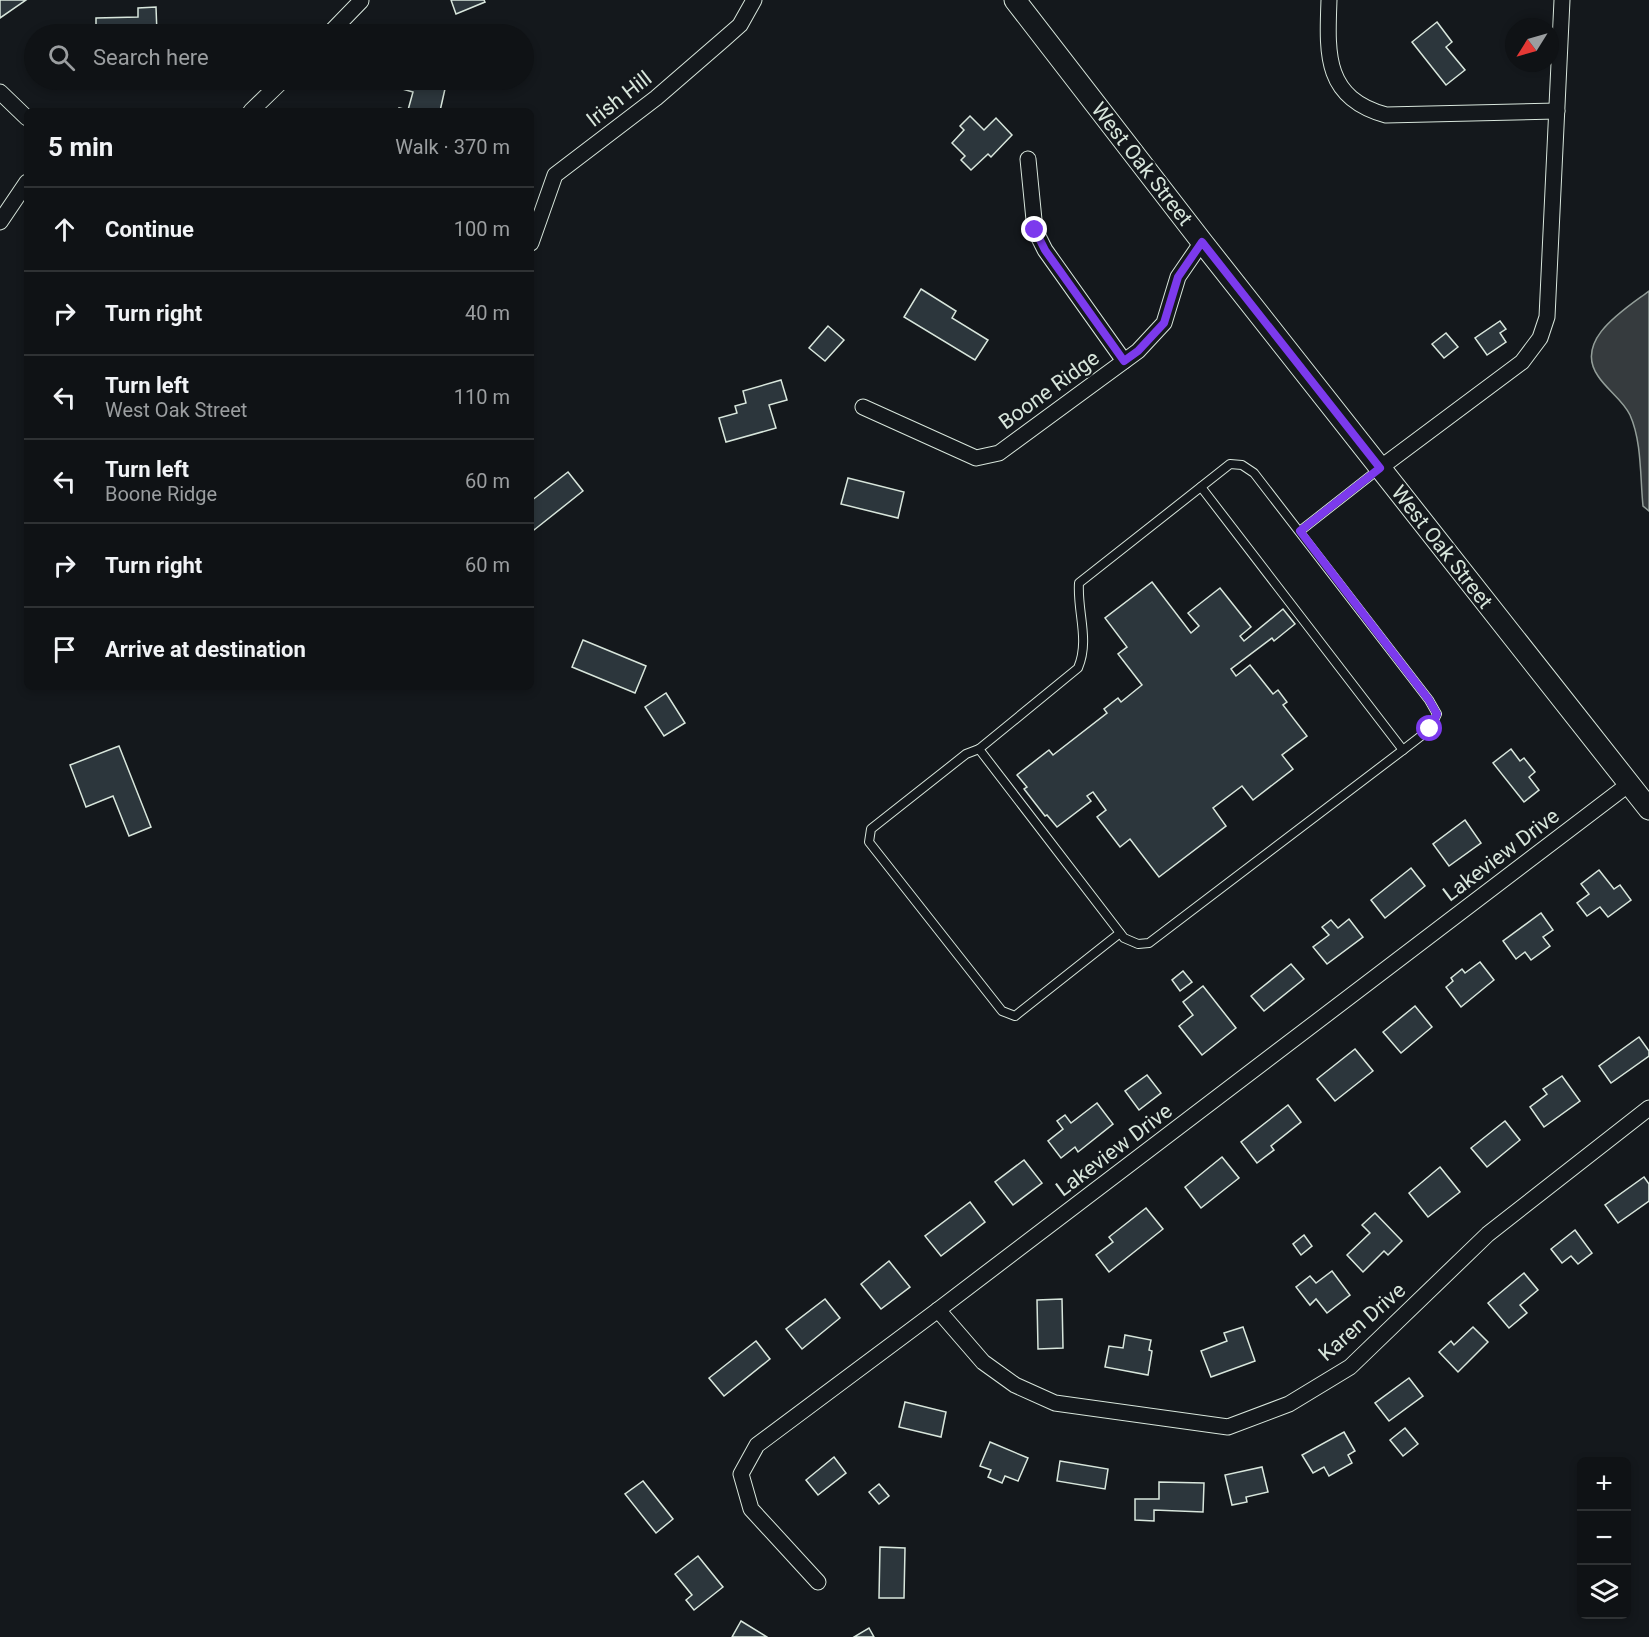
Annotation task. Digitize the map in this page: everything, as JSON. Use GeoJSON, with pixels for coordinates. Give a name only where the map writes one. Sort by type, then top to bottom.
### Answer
{"type":"FeatureCollection","features":[{"type":"Feature","properties":{"kind":"main road","name":"West Oak Street"},"geometry":{"type":"LineString","coordinates":[[1015,0],[1202,242],[1649,809]]}},
{"type":"Feature","properties":{"kind":"street","name":"Irish Hill"},"geometry":{"type":"LineString","coordinates":[[534,234],[555,175],[656,98],[723,40],[740,25],[754,0]]}},
{"type":"Feature","properties":{"kind":"street"},"geometry":{"type":"LineString","coordinates":[[1329,0],[1328,53],[1334,76],[1348,96],[1366,110],[1386,116],[1557,111]]}},
{"type":"Feature","properties":{"kind":"street"},"geometry":{"type":"LineString","coordinates":[[1380,468],[1522,362],[1540,338],[1547,317],[1562,0]]}},
{"type":"Feature","properties":{"kind":"street"},"geometry":{"type":"LineString","coordinates":[[339,24],[361,1]]}},
{"type":"Feature","properties":{"kind":"street"},"geometry":{"type":"LineString","coordinates":[[253,108],[272,90]]}},
{"type":"Feature","properties":{"kind":"street"},"geometry":{"type":"LineString","coordinates":[[0,92],[24,115]]}},
{"type":"Feature","properties":{"kind":"street"},"geometry":{"type":"LineString","coordinates":[[1028,159],[1035,230],[1045,250],[1124,361]]}},
{"type":"Feature","properties":{"kind":"street"},"geometry":{"type":"LineString","coordinates":[[0,222],[24,186]]}},
{"type":"Feature","properties":{"kind":"street","name":"Boone Ridge"},"geometry":{"type":"LineString","coordinates":[[863,407],[976,458],[999,453],[1138,351],[1164,323],[1178,277],[1202,242]]}},
{"type":"Feature","properties":{"kind":"street","name":"Lakeview Drive"},"geometry":{"type":"LineString","coordinates":[[818,1582],[751,1509],[741,1474],[757,1444],[938,1310],[1629,784]]}},
{"type":"Feature","properties":{"kind":"street","name":"Karen Drive"},"geometry":{"type":"LineString","coordinates":[[938,1310],[983,1362],[1015,1385],[1055,1404],[1228,1427],[1289,1404],[1350,1366],[1488,1234],[1649,1108]]}},
{"type":"Feature","properties":{"kind":"lane"},"geometry":{"type":"LineString","coordinates":[[979,749],[1124,938],[1138,944],[1149,943],[1430,729],[1437,714],[1429,700],[1254,473],[1242,465],[1230,464],[1079,583],[1083,640],[1082,658],[1078,668],[979,749],[966,754],[871,829],[869,842],[1002,1011],[1015,1016],[1120,933]]}},
{"type":"Feature","properties":{"kind":"lane"},"geometry":{"type":"LineString","coordinates":[[1300,531],[1380,468]]}},
{"type":"Feature","properties":{"kind":"lane"},"geometry":{"type":"LineString","coordinates":[[1201,487],[1403,750]]}},
{"type":"Feature","properties":{"kind":"shaded area"},"geometry":{"type":"Polygon","coordinates":[[[1649,291],[1649,511],[1643,506],[1639,448],[1634,425],[1623,405],[1598,376],[1592,363],[1592,350],[1605,327],[1649,291]]]}},
{"type":"Feature","properties":{"kind":"building"},"geometry":{"type":"Polygon","coordinates":[[[0,0],[26,0],[0,18],[0,0]]]}},
{"type":"Feature","properties":{"kind":"building"},"geometry":{"type":"Polygon","coordinates":[[[451,0],[484,0],[485,2],[456,14],[451,0]]]}},
{"type":"Feature","properties":{"kind":"building"},"geometry":{"type":"Polygon","coordinates":[[[156,7],[157,24],[96,24],[96,18],[138,17],[138,8],[156,7]]]}},
{"type":"Feature","properties":{"kind":"building"},"geometry":{"type":"Polygon","coordinates":[[[1437,22],[1452,42],[1446,47],[1465,70],[1446,85],[1412,42],[1437,22]]]}},
{"type":"Feature","properties":{"kind":"building"},"geometry":{"type":"Polygon","coordinates":[[[406,90],[445,90],[441,108],[409,108],[413,92],[406,90]]]}},
{"type":"Feature","properties":{"kind":"building"},"geometry":{"type":"Polygon","coordinates":[[[970,116],[984,130],[996,118],[1012,135],[991,157],[988,154],[971,170],[961,160],[965,156],[952,143],[964,130],[960,126],[970,116]]]}},
{"type":"Feature","properties":{"kind":"building"},"geometry":{"type":"Polygon","coordinates":[[[921,289],[956,311],[952,318],[988,340],[975,360],[904,317],[921,289]]]}},
{"type":"Feature","properties":{"kind":"building"},"geometry":{"type":"Polygon","coordinates":[[[1500,321],[1506,329],[1500,333],[1506,342],[1487,355],[1475,338],[1500,321]]]}},
{"type":"Feature","properties":{"kind":"building"},"geometry":{"type":"Polygon","coordinates":[[[828,326],[844,340],[825,361],[809,348],[828,326]]]}},
{"type":"Feature","properties":{"kind":"building"},"geometry":{"type":"Polygon","coordinates":[[[1446,333],[1458,347],[1444,358],[1432,344],[1446,333]]]}},
{"type":"Feature","properties":{"kind":"building"},"geometry":{"type":"Polygon","coordinates":[[[781,380],[787,400],[769,405],[776,428],[726,442],[719,418],[737,413],[735,406],[746,403],[743,391],[781,380]]]}},
{"type":"Feature","properties":{"kind":"building"},"geometry":{"type":"Polygon","coordinates":[[[568,472],[583,491],[534,530],[534,499],[568,472]]]}},
{"type":"Feature","properties":{"kind":"building"},"geometry":{"type":"Polygon","coordinates":[[[848,478],[904,492],[898,518],[841,504],[848,478]]]}},
{"type":"Feature","properties":{"kind":"building"},"geometry":{"type":"Polygon","coordinates":[[[1152,582],[1191,633],[1199,626],[1188,613],[1220,588],[1251,627],[1240,636],[1244,641],[1283,609],[1295,624],[1274,641],[1272,638],[1231,669],[1236,676],[1250,665],[1273,694],[1278,690],[1287,702],[1283,705],[1307,736],[1282,755],[1293,769],[1253,800],[1242,786],[1213,808],[1226,826],[1159,877],[1130,839],[1120,847],[1097,817],[1106,810],[1093,792],[1087,796],[1091,801],[1057,827],[1047,815],[1045,816],[1024,789],[1027,787],[1017,775],[1049,750],[1053,755],[1107,713],[1104,709],[1118,698],[1121,702],[1142,685],[1118,654],[1127,647],[1105,618],[1152,582]]]}},
{"type":"Feature","properties":{"kind":"building"},"geometry":{"type":"Polygon","coordinates":[[[583,640],[646,666],[635,693],[572,667],[583,640]]]}},
{"type":"Feature","properties":{"kind":"building"},"geometry":{"type":"Polygon","coordinates":[[[666,693],[685,723],[664,736],[645,707],[666,693]]]}},
{"type":"Feature","properties":{"kind":"building"},"geometry":{"type":"Polygon","coordinates":[[[119,746],[151,827],[129,836],[113,796],[86,807],[70,765],[119,746]]]}},
{"type":"Feature","properties":{"kind":"building"},"geometry":{"type":"Polygon","coordinates":[[[1511,749],[1520,761],[1524,758],[1535,772],[1529,777],[1539,790],[1524,802],[1493,763],[1511,749]]]}},
{"type":"Feature","properties":{"kind":"building"},"geometry":{"type":"Polygon","coordinates":[[[1465,820],[1481,843],[1449,866],[1433,844],[1465,820]]]}},
{"type":"Feature","properties":{"kind":"building"},"geometry":{"type":"Polygon","coordinates":[[[1411,868],[1425,886],[1385,918],[1371,900],[1411,868]]]}},
{"type":"Feature","properties":{"kind":"building"},"geometry":{"type":"Polygon","coordinates":[[[1599,870],[1614,889],[1620,885],[1631,900],[1608,917],[1600,907],[1587,916],[1577,903],[1589,894],[1581,884],[1599,870]]]}},
{"type":"Feature","properties":{"kind":"building"},"geometry":{"type":"Polygon","coordinates":[[[1541,913],[1553,930],[1543,937],[1550,946],[1531,960],[1525,952],[1516,959],[1503,941],[1541,913]]]}},
{"type":"Feature","properties":{"kind":"building"},"geometry":{"type":"Polygon","coordinates":[[[1349,919],[1363,937],[1327,964],[1313,947],[1329,935],[1322,927],[1331,920],[1338,928],[1349,919]]]}},
{"type":"Feature","properties":{"kind":"building"},"geometry":{"type":"Polygon","coordinates":[[[1480,962],[1494,980],[1461,1007],[1446,987],[1453,981],[1451,978],[1462,969],[1465,973],[1480,962]]]}},
{"type":"Feature","properties":{"kind":"building"},"geometry":{"type":"Polygon","coordinates":[[[1291,964],[1304,979],[1264,1011],[1251,996],[1291,964]]]}},
{"type":"Feature","properties":{"kind":"building"},"geometry":{"type":"Polygon","coordinates":[[[1183,971],[1192,982],[1180,991],[1172,980],[1183,971]]]}},
{"type":"Feature","properties":{"kind":"building"},"geometry":{"type":"Polygon","coordinates":[[[1203,986],[1236,1028],[1202,1055],[1179,1026],[1193,1015],[1183,1002],[1203,986]]]}},
{"type":"Feature","properties":{"kind":"building"},"geometry":{"type":"Polygon","coordinates":[[[1415,1006],[1432,1027],[1401,1053],[1383,1032],[1415,1006]]]}},
{"type":"Feature","properties":{"kind":"building"},"geometry":{"type":"Polygon","coordinates":[[[1639,1037],[1649,1051],[1649,1056],[1611,1083],[1599,1066],[1639,1037]]]}},
{"type":"Feature","properties":{"kind":"building"},"geometry":{"type":"Polygon","coordinates":[[[1355,1049],[1373,1071],[1335,1101],[1317,1079],[1355,1049]]]}},
{"type":"Feature","properties":{"kind":"building"},"geometry":{"type":"Polygon","coordinates":[[[1147,1075],[1161,1093],[1139,1110],[1125,1091],[1147,1075]]]}},
{"type":"Feature","properties":{"kind":"building"},"geometry":{"type":"Polygon","coordinates":[[[1562,1076],[1580,1101],[1544,1127],[1530,1107],[1547,1094],[1543,1089],[1562,1076]]]}},
{"type":"Feature","properties":{"kind":"building"},"geometry":{"type":"Polygon","coordinates":[[[1097,1103],[1113,1124],[1078,1152],[1075,1147],[1061,1158],[1048,1141],[1063,1129],[1057,1121],[1065,1115],[1071,1123],[1097,1103]]]}},
{"type":"Feature","properties":{"kind":"building"},"geometry":{"type":"Polygon","coordinates":[[[1288,1105],[1301,1122],[1271,1146],[1274,1150],[1257,1163],[1241,1142],[1288,1105]]]}},
{"type":"Feature","properties":{"kind":"building"},"geometry":{"type":"Polygon","coordinates":[[[1505,1121],[1520,1140],[1487,1167],[1471,1148],[1505,1121]]]}},
{"type":"Feature","properties":{"kind":"building"},"geometry":{"type":"Polygon","coordinates":[[[1222,1157],[1239,1178],[1201,1208],[1185,1187],[1222,1157]]]}},
{"type":"Feature","properties":{"kind":"building"},"geometry":{"type":"Polygon","coordinates":[[[1024,1160],[1042,1183],[1013,1205],[995,1182],[1024,1160]]]}},
{"type":"Feature","properties":{"kind":"building"},"geometry":{"type":"Polygon","coordinates":[[[1440,1167],[1460,1192],[1428,1217],[1409,1193],[1440,1167]]]}},
{"type":"Feature","properties":{"kind":"building"},"geometry":{"type":"Polygon","coordinates":[[[1644,1177],[1649,1184],[1649,1201],[1618,1223],[1605,1205],[1644,1177]]]}},
{"type":"Feature","properties":{"kind":"building"},"geometry":{"type":"Polygon","coordinates":[[[970,1202],[985,1222],[941,1256],[925,1236],[970,1202]]]}},
{"type":"Feature","properties":{"kind":"building"},"geometry":{"type":"Polygon","coordinates":[[[1146,1208],[1163,1229],[1109,1272],[1096,1255],[1113,1242],[1109,1237],[1146,1208]]]}},
{"type":"Feature","properties":{"kind":"building"},"geometry":{"type":"Polygon","coordinates":[[[1375,1213],[1402,1241],[1388,1255],[1384,1251],[1363,1272],[1347,1255],[1370,1233],[1362,1225],[1375,1213]]]}},
{"type":"Feature","properties":{"kind":"building"},"geometry":{"type":"Polygon","coordinates":[[[1575,1230],[1592,1253],[1578,1264],[1571,1256],[1562,1263],[1551,1249],[1575,1230]]]}},
{"type":"Feature","properties":{"kind":"building"},"geometry":{"type":"Polygon","coordinates":[[[1304,1235],[1312,1246],[1301,1255],[1293,1244],[1304,1235]]]}},
{"type":"Feature","properties":{"kind":"building"},"geometry":{"type":"Polygon","coordinates":[[[889,1261],[910,1287],[881,1309],[861,1284],[889,1261]]]}},
{"type":"Feature","properties":{"kind":"building"},"geometry":{"type":"Polygon","coordinates":[[[1332,1271],[1350,1295],[1327,1313],[1316,1299],[1310,1305],[1296,1287],[1310,1276],[1316,1283],[1332,1271]]]}},
{"type":"Feature","properties":{"kind":"building"},"geometry":{"type":"Polygon","coordinates":[[[1524,1273],[1538,1290],[1520,1305],[1527,1313],[1509,1328],[1488,1303],[1524,1273]]]}},
{"type":"Feature","properties":{"kind":"building"},"geometry":{"type":"Polygon","coordinates":[[[825,1299],[840,1318],[802,1349],[786,1329],[825,1299]]]}},
{"type":"Feature","properties":{"kind":"building"},"geometry":{"type":"Polygon","coordinates":[[[1062,1299],[1063,1348],[1038,1349],[1037,1300],[1062,1299]]]}},
{"type":"Feature","properties":{"kind":"building"},"geometry":{"type":"Polygon","coordinates":[[[1243,1327],[1255,1361],[1211,1377],[1201,1351],[1227,1341],[1224,1333],[1243,1327]]]}},
{"type":"Feature","properties":{"kind":"building"},"geometry":{"type":"Polygon","coordinates":[[[1473,1327],[1488,1342],[1458,1372],[1439,1352],[1451,1341],[1454,1345],[1473,1327]]]}},
{"type":"Feature","properties":{"kind":"building"},"geometry":{"type":"Polygon","coordinates":[[[1125,1335],[1151,1340],[1149,1350],[1152,1351],[1148,1375],[1105,1367],[1109,1346],[1123,1348],[1125,1335]]]}},
{"type":"Feature","properties":{"kind":"building"},"geometry":{"type":"Polygon","coordinates":[[[756,1341],[770,1359],[724,1396],[709,1378],[756,1341]]]}},
{"type":"Feature","properties":{"kind":"building"},"geometry":{"type":"Polygon","coordinates":[[[1409,1378],[1423,1396],[1389,1421],[1375,1403],[1409,1378]]]}},
{"type":"Feature","properties":{"kind":"building"},"geometry":{"type":"Polygon","coordinates":[[[905,1402],[946,1412],[941,1437],[899,1427],[905,1402]]]}},
{"type":"Feature","properties":{"kind":"building"},"geometry":{"type":"Polygon","coordinates":[[[1405,1428],[1418,1444],[1403,1456],[1390,1440],[1405,1428]]]}},
{"type":"Feature","properties":{"kind":"building"},"geometry":{"type":"Polygon","coordinates":[[[1344,1432],[1355,1451],[1348,1455],[1352,1463],[1329,1476],[1324,1467],[1313,1473],[1302,1455],[1344,1432]]]}},
{"type":"Feature","properties":{"kind":"building"},"geometry":{"type":"Polygon","coordinates":[[[990,1442],[1028,1458],[1018,1481],[1005,1476],[1002,1483],[988,1477],[991,1470],[980,1466],[990,1442]]]}},
{"type":"Feature","properties":{"kind":"building"},"geometry":{"type":"Polygon","coordinates":[[[834,1457],[846,1473],[818,1495],[806,1480],[834,1457]]]}},
{"type":"Feature","properties":{"kind":"building"},"geometry":{"type":"Polygon","coordinates":[[[1060,1461],[1108,1469],[1105,1489],[1057,1481],[1060,1461]]]}},
{"type":"Feature","properties":{"kind":"building"},"geometry":{"type":"Polygon","coordinates":[[[1262,1467],[1268,1492],[1246,1497],[1247,1502],[1232,1505],[1225,1475],[1262,1467]]]}},
{"type":"Feature","properties":{"kind":"building"},"geometry":{"type":"Polygon","coordinates":[[[643,1481],[673,1519],[656,1533],[625,1494],[643,1481]]]}},
{"type":"Feature","properties":{"kind":"building"},"geometry":{"type":"Polygon","coordinates":[[[1159,1482],[1204,1483],[1203,1512],[1154,1510],[1154,1521],[1135,1520],[1135,1499],[1159,1499],[1159,1482]]]}},
{"type":"Feature","properties":{"kind":"building"},"geometry":{"type":"Polygon","coordinates":[[[879,1484],[889,1496],[879,1504],[869,1492],[879,1484]]]}},
{"type":"Feature","properties":{"kind":"building"},"geometry":{"type":"Polygon","coordinates":[[[880,1547],[905,1548],[904,1598],[879,1598],[880,1547]]]}},
{"type":"Feature","properties":{"kind":"building"},"geometry":{"type":"Polygon","coordinates":[[[698,1556],[723,1587],[694,1610],[686,1600],[692,1595],[675,1574],[698,1556]]]}},
{"type":"Feature","properties":{"kind":"building"},"geometry":{"type":"Polygon","coordinates":[[[741,1621],[767,1637],[732,1637],[741,1621]]]}},
{"type":"Feature","properties":{"kind":"building"},"geometry":{"type":"Polygon","coordinates":[[[869,1628],[874,1637],[854,1637],[869,1628]]]}},
{"type":"Feature","properties":{"kind":"route"},"geometry":{"type":"LineString","coordinates":[[1035,230],[1045,250],[1124,361],[1138,351],[1164,323],[1178,277],[1202,242],[1380,468],[1300,531],[1429,700],[1437,714],[1430,729]]}}]}
